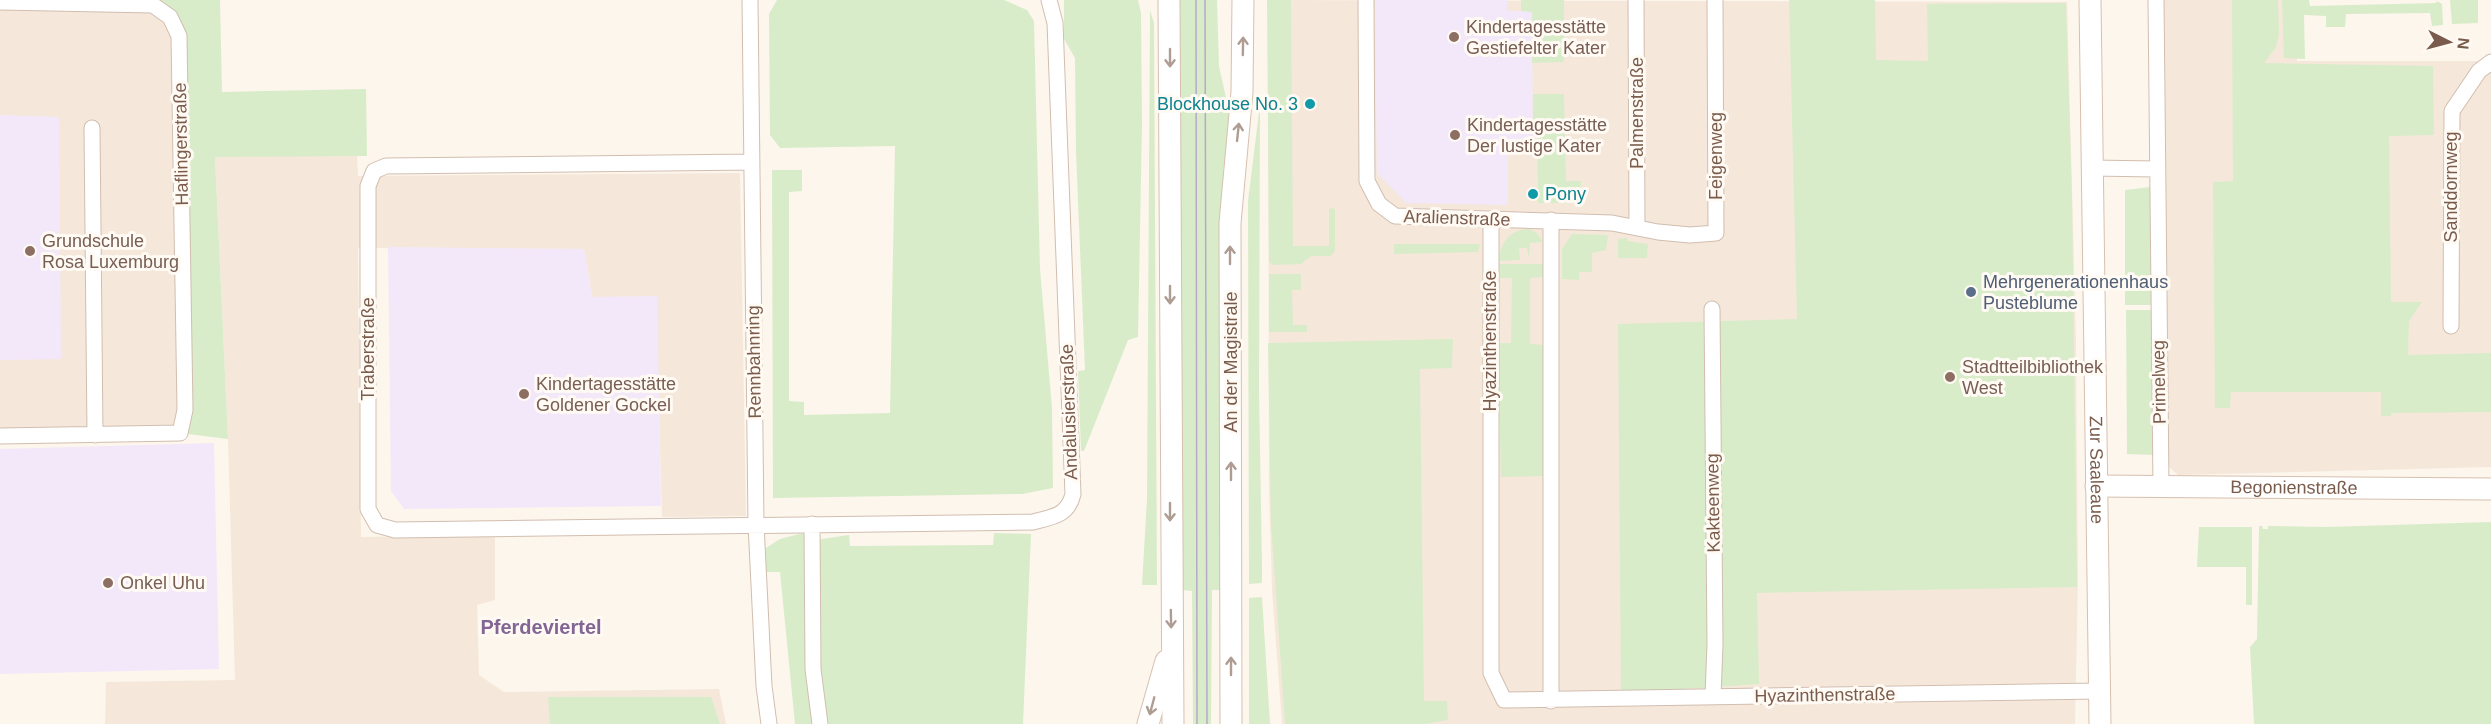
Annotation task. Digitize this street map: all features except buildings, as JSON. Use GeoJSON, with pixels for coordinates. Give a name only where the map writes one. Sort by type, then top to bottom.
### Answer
{"type":"FeatureCollection","features":[{"type":"Feature","properties":{"kind":"main road"},"geometry":{"type":"LineString","coordinates":[[1169,0],[1173,724]]}},
{"type":"Feature","properties":{"kind":"main road","name":"An der Magistrale"},"geometry":{"type":"LineString","coordinates":[[1231,724],[1230,223],[1242,92],[1243,0]]}},
{"type":"Feature","properties":{"kind":"main road","name":"Zur Saaleaue"},"geometry":{"type":"LineString","coordinates":[[2090,0],[2100,724]]}},
{"type":"Feature","properties":{"kind":"main road","name":"Begonienstraße"},"geometry":{"type":"LineString","coordinates":[[2096,486],[2491,489]]}},
{"type":"Feature","properties":{"kind":"main road"},"geometry":{"type":"LineString","coordinates":[[1148,724],[1161,672],[1171,649]]}},
{"type":"Feature","properties":{"kind":"street","name":"Rennbahnring"},"geometry":{"type":"LineString","coordinates":[[750,0],[756,524],[763,673],[770,724]]}},
{"type":"Feature","properties":{"kind":"street","name":"Andalusierstraße"},"geometry":{"type":"LineString","coordinates":[[756,524],[1033,522],[1058,516],[1071,504],[1055,23],[1049,0]]}},
{"type":"Feature","properties":{"kind":"street","name":"Aralienstraße"},"geometry":{"type":"LineString","coordinates":[[1366,0],[1367,181],[1379,204],[1395,216],[1551,220],[1637,226]]}},
{"type":"Feature","properties":{"kind":"street","name":"Palmenstraße"},"geometry":{"type":"LineString","coordinates":[[1636,0],[1637,226]]}},
{"type":"Feature","properties":{"kind":"street","name":"Feigenweg"},"geometry":{"type":"LineString","coordinates":[[1637,226],[1658,232],[1679,234],[1716,232],[1716,0]]}},
{"type":"Feature","properties":{"kind":"street","name":"Primelweg"},"geometry":{"type":"LineString","coordinates":[[2156,0],[2161,487]]}},
{"type":"Feature","properties":{"kind":"street","name":"Haflingerstraße"},"geometry":{"type":"LineString","coordinates":[[0,2],[153,4],[170,17],[179,36],[185,410],[180,433],[0,436]]}},
{"type":"Feature","properties":{"kind":"street","name":"Sanddornweg"},"geometry":{"type":"LineString","coordinates":[[2451,326],[2452,111],[2479,71],[2491,62]]}},
{"type":"Feature","properties":{"kind":"street"},"geometry":{"type":"LineString","coordinates":[[92,128],[95,435]]}},
{"type":"Feature","properties":{"kind":"street","name":"Traberstraße"},"geometry":{"type":"LineString","coordinates":[[752,162],[386,166],[374,171],[368,186],[368,508],[377,525],[394,530],[513,530],[756,524]]}},
{"type":"Feature","properties":{"kind":"street"},"geometry":{"type":"LineString","coordinates":[[2092,168],[2156,169]]}},
{"type":"Feature","properties":{"kind":"street","name":"Hyazinthenstraße"},"geometry":{"type":"LineString","coordinates":[[1491,219],[1491,673],[1504,700],[2099,691]]}},
{"type":"Feature","properties":{"kind":"street"},"geometry":{"type":"LineString","coordinates":[[1551,220],[1551,701]]}},
{"type":"Feature","properties":{"kind":"street","name":"Kakteenweg"},"geometry":{"type":"LineString","coordinates":[[1712,309],[1713,696]]}},
{"type":"Feature","properties":{"kind":"street"},"geometry":{"type":"LineString","coordinates":[[812,524],[813,669],[820,724]]}},
{"type":"Feature","properties":{"kind":"shaded area"},"geometry":{"type":"Polygon","coordinates":[[[1268,0],[2067,2],[2076,338],[2078,578],[2075,724],[1282,724],[1272,590],[1269,489],[1268,0]]]}},
{"type":"Feature","properties":{"kind":"shaded area"},"geometry":{"type":"Polygon","coordinates":[[[1375,0],[1507,0],[1507,11],[1532,11],[1533,147],[1508,147],[1508,205],[1406,203],[1377,173],[1375,0]]]}},
{"type":"Feature","properties":{"kind":"shaded area"},"geometry":{"type":"Polygon","coordinates":[[[2156,0],[2296,0],[2297,61],[2491,61],[2491,467],[2178,475],[2170,468],[2167,458],[2156,0]]]}},
{"type":"Feature","properties":{"kind":"shaded area"},"geometry":{"type":"Polygon","coordinates":[[[0,2],[153,5],[179,36],[180,433],[0,436],[0,2]]]}},
{"type":"Feature","properties":{"kind":"shaded area","name":"Grundschule Rosa Luxemburg"},"geometry":{"type":"Polygon","coordinates":[[[0,115],[59,117],[61,359],[0,360],[0,115]]]}},
{"type":"Feature","properties":{"kind":"shaded area"},"geometry":{"type":"Polygon","coordinates":[[[357,155],[358,176],[740,173],[746,516],[662,517],[656,297],[592,297],[584,249],[358,248],[361,537],[495,535],[495,600],[477,605],[479,675],[504,692],[719,689],[726,724],[105,724],[106,682],[235,680],[228,439],[215,157],[357,155]]]}},
{"type":"Feature","properties":{"kind":"shaded area","name":"Kindertagesstätte Goldener Gockel"},"geometry":{"type":"Polygon","coordinates":[[[388,247],[584,249],[592,297],[657,296],[661,506],[404,509],[391,491],[388,247]]]}},
{"type":"Feature","properties":{"kind":"shaded area","name":"Onkel Uhu"},"geometry":{"type":"Polygon","coordinates":[[[214,443],[219,669],[0,674],[0,449],[214,443]]]}},
{"type":"Feature","properties":{"kind":"green space"},"geometry":{"type":"Polygon","coordinates":[[[0,0],[220,0],[222,92],[366,89],[367,156],[215,157],[228,439],[180,433],[179,36],[153,5],[0,0]]]}},
{"type":"Feature","properties":{"kind":"green space"},"geometry":{"type":"Polygon","coordinates":[[[777,0],[1004,0],[1027,10],[1034,21],[1040,269],[1052,408],[1053,488],[1022,494],[773,498],[772,170],[802,170],[802,191],[789,192],[789,401],[804,402],[804,415],[890,413],[895,146],[780,148],[770,135],[769,14],[777,0]]]}},
{"type":"Feature","properties":{"kind":"green space"},"geometry":{"type":"Polygon","coordinates":[[[1064,0],[1138,0],[1141,13],[1142,125],[1138,337],[1128,340],[1084,451],[1081,451],[1078,371],[1085,370],[1076,152],[1075,58],[1064,39],[1064,0]]]}},
{"type":"Feature","properties":{"kind":"green space"},"geometry":{"type":"Polygon","coordinates":[[[1179,0],[1217,0],[1219,66],[1230,116],[1223,172],[1221,590],[1212,590],[1211,724],[1193,724],[1192,591],[1182,590],[1179,0]]]}},
{"type":"Feature","properties":{"kind":"green space"},"geometry":{"type":"Polygon","coordinates":[[[1267,0],[1291,0],[1293,246],[1329,246],[1329,208],[1335,209],[1335,251],[1331,256],[1311,256],[1301,264],[1273,265],[1269,262],[1267,0]]]}},
{"type":"Feature","properties":{"kind":"green space"},"geometry":{"type":"Polygon","coordinates":[[[1521,0],[1564,0],[1564,62],[1532,63],[1532,12],[1521,11],[1521,0]]]}},
{"type":"Feature","properties":{"kind":"green space"},"geometry":{"type":"Polygon","coordinates":[[[1789,0],[1875,0],[1876,60],[1928,61],[1927,4],[2066,3],[2072,196],[2077,587],[1757,593],[1759,684],[1621,693],[1618,324],[1797,319],[1789,0]]]}},
{"type":"Feature","properties":{"kind":"green space"},"geometry":{"type":"Polygon","coordinates":[[[2232,0],[2278,0],[2279,34],[2276,47],[2264,63],[2433,66],[2434,135],[2389,136],[2391,302],[2422,302],[2409,321],[2408,355],[2491,353],[2491,412],[2391,413],[2391,416],[2381,416],[2381,392],[2231,392],[2230,408],[2215,408],[2213,182],[2233,181],[2232,0]]]}},
{"type":"Feature","properties":{"kind":"green space"},"geometry":{"type":"Polygon","coordinates":[[[2282,0],[2309,0],[2310,6],[2436,3],[2437,1],[2442,4],[2443,25],[2432,26],[2430,13],[2346,14],[2345,27],[2326,27],[2326,16],[2304,15],[2305,59],[2284,58],[2282,0]]]}},
{"type":"Feature","properties":{"kind":"green space"},"geometry":{"type":"Polygon","coordinates":[[[2450,0],[2478,0],[2478,23],[2452,24],[2450,0]]]}},
{"type":"Feature","properties":{"kind":"green space"},"geometry":{"type":"Polygon","coordinates":[[[1150,10],[1154,23],[1157,585],[1142,585],[1147,499],[1150,10]]]}},
{"type":"Feature","properties":{"kind":"green space"},"geometry":{"type":"Polygon","coordinates":[[[1533,94],[1564,94],[1566,181],[1581,181],[1580,203],[1538,203],[1537,124],[1533,123],[1533,94]]]}},
{"type":"Feature","properties":{"kind":"green space"},"geometry":{"type":"Polygon","coordinates":[[[1260,104],[1259,390],[1262,583],[1249,584],[1248,201],[1260,104]]]}},
{"type":"Feature","properties":{"kind":"green space"},"geometry":{"type":"Polygon","coordinates":[[[2151,187],[2152,305],[2125,305],[2125,190],[2151,187]]]}},
{"type":"Feature","properties":{"kind":"green space"},"geometry":{"type":"Polygon","coordinates":[[[1530,229],[1538,234],[1543,242],[1530,243],[1529,259],[1527,248],[1519,248],[1520,260],[1498,261],[1504,242],[1512,234],[1530,229]]]}},
{"type":"Feature","properties":{"kind":"green space"},"geometry":{"type":"Polygon","coordinates":[[[1572,234],[1608,235],[1606,250],[1592,253],[1592,272],[1579,272],[1579,280],[1562,279],[1562,249],[1572,234]]]}},
{"type":"Feature","properties":{"kind":"green space"},"geometry":{"type":"Polygon","coordinates":[[[1627,238],[1627,241],[1648,244],[1647,258],[1618,258],[1618,239],[1627,238]]]}},
{"type":"Feature","properties":{"kind":"green space"},"geometry":{"type":"Polygon","coordinates":[[[1394,244],[1480,244],[1478,252],[1394,254],[1394,244]]]}},
{"type":"Feature","properties":{"kind":"green space"},"geometry":{"type":"Polygon","coordinates":[[[1499,264],[1544,264],[1545,277],[1530,278],[1530,344],[1544,345],[1545,476],[1501,477],[1498,343],[1511,343],[1512,278],[1499,278],[1499,264]]]}},
{"type":"Feature","properties":{"kind":"green space"},"geometry":{"type":"Polygon","coordinates":[[[1269,274],[1301,274],[1301,290],[1292,290],[1293,325],[1307,325],[1307,332],[1269,332],[1269,274]]]}},
{"type":"Feature","properties":{"kind":"green space"},"geometry":{"type":"Polygon","coordinates":[[[2126,310],[2151,310],[2154,455],[2127,454],[2126,310]]]}},
{"type":"Feature","properties":{"kind":"green space"},"geometry":{"type":"Polygon","coordinates":[[[1453,339],[1452,368],[1420,369],[1424,701],[1447,701],[1448,720],[1425,724],[1285,724],[1271,523],[1268,343],[1453,339]]]}},
{"type":"Feature","properties":{"kind":"green space"},"geometry":{"type":"Polygon","coordinates":[[[2491,522],[2491,724],[2254,724],[2250,647],[2257,639],[2259,526],[2268,529],[2268,526],[2326,527],[2491,522]]]}},
{"type":"Feature","properties":{"kind":"green space"},"geometry":{"type":"Polygon","coordinates":[[[2199,527],[2252,527],[2252,605],[2246,605],[2246,567],[2197,567],[2199,527]]]}},
{"type":"Feature","properties":{"kind":"green space"},"geometry":{"type":"Polygon","coordinates":[[[803,533],[808,541],[849,535],[850,546],[993,545],[994,533],[1031,534],[1023,724],[795,724],[780,572],[766,572],[766,548],[780,539],[803,533]]]}},
{"type":"Feature","properties":{"kind":"green space"},"geometry":{"type":"Polygon","coordinates":[[[1262,597],[1270,724],[1249,724],[1249,598],[1262,597]]]}},
{"type":"Feature","properties":{"kind":"green space"},"geometry":{"type":"Polygon","coordinates":[[[548,697],[711,697],[720,724],[550,724],[548,697]]]}},
{"type":"Feature","properties":{"kind":"tram line"},"geometry":{"type":"LineString","coordinates":[[1196,0],[1197,724]]}},
{"type":"Feature","properties":{"kind":"tram line"},"geometry":{"type":"LineString","coordinates":[[1205,0],[1207,724]]}},
{"type":"Feature","properties":{"kind":"place","name":"Kindertagesstätte Gestiefelter Kater"},"geometry":{"type":"Point","coordinates":[1454,37]}},
{"type":"Feature","properties":{"kind":"place","name":"Blockhouse No. 3"},"geometry":{"type":"Point","coordinates":[1310,104]}},
{"type":"Feature","properties":{"kind":"place","name":"Kindertagesstätte Der lustige Kater"},"geometry":{"type":"Point","coordinates":[1455,135]}},
{"type":"Feature","properties":{"kind":"place","name":"Pony"},"geometry":{"type":"Point","coordinates":[1533,194]}},
{"type":"Feature","properties":{"kind":"place","name":"Grundschule Rosa Luxemburg"},"geometry":{"type":"Point","coordinates":[30,251]}},
{"type":"Feature","properties":{"kind":"place","name":"Mehrgenerationenhaus Pusteblume"},"geometry":{"type":"Point","coordinates":[1971,292]}},
{"type":"Feature","properties":{"kind":"place","name":"Stadtteilbibliothek West"},"geometry":{"type":"Point","coordinates":[1950,377]}},
{"type":"Feature","properties":{"kind":"place","name":"Kindertagesstätte Goldener Gockel"},"geometry":{"type":"Point","coordinates":[524,394]}},
{"type":"Feature","properties":{"kind":"place","name":"Onkel Uhu"},"geometry":{"type":"Point","coordinates":[108,583]}},
{"type":"Feature","properties":{"kind":"district","name":"Pferdeviertel"},"geometry":{"type":"Point","coordinates":[541,627]}}]}
